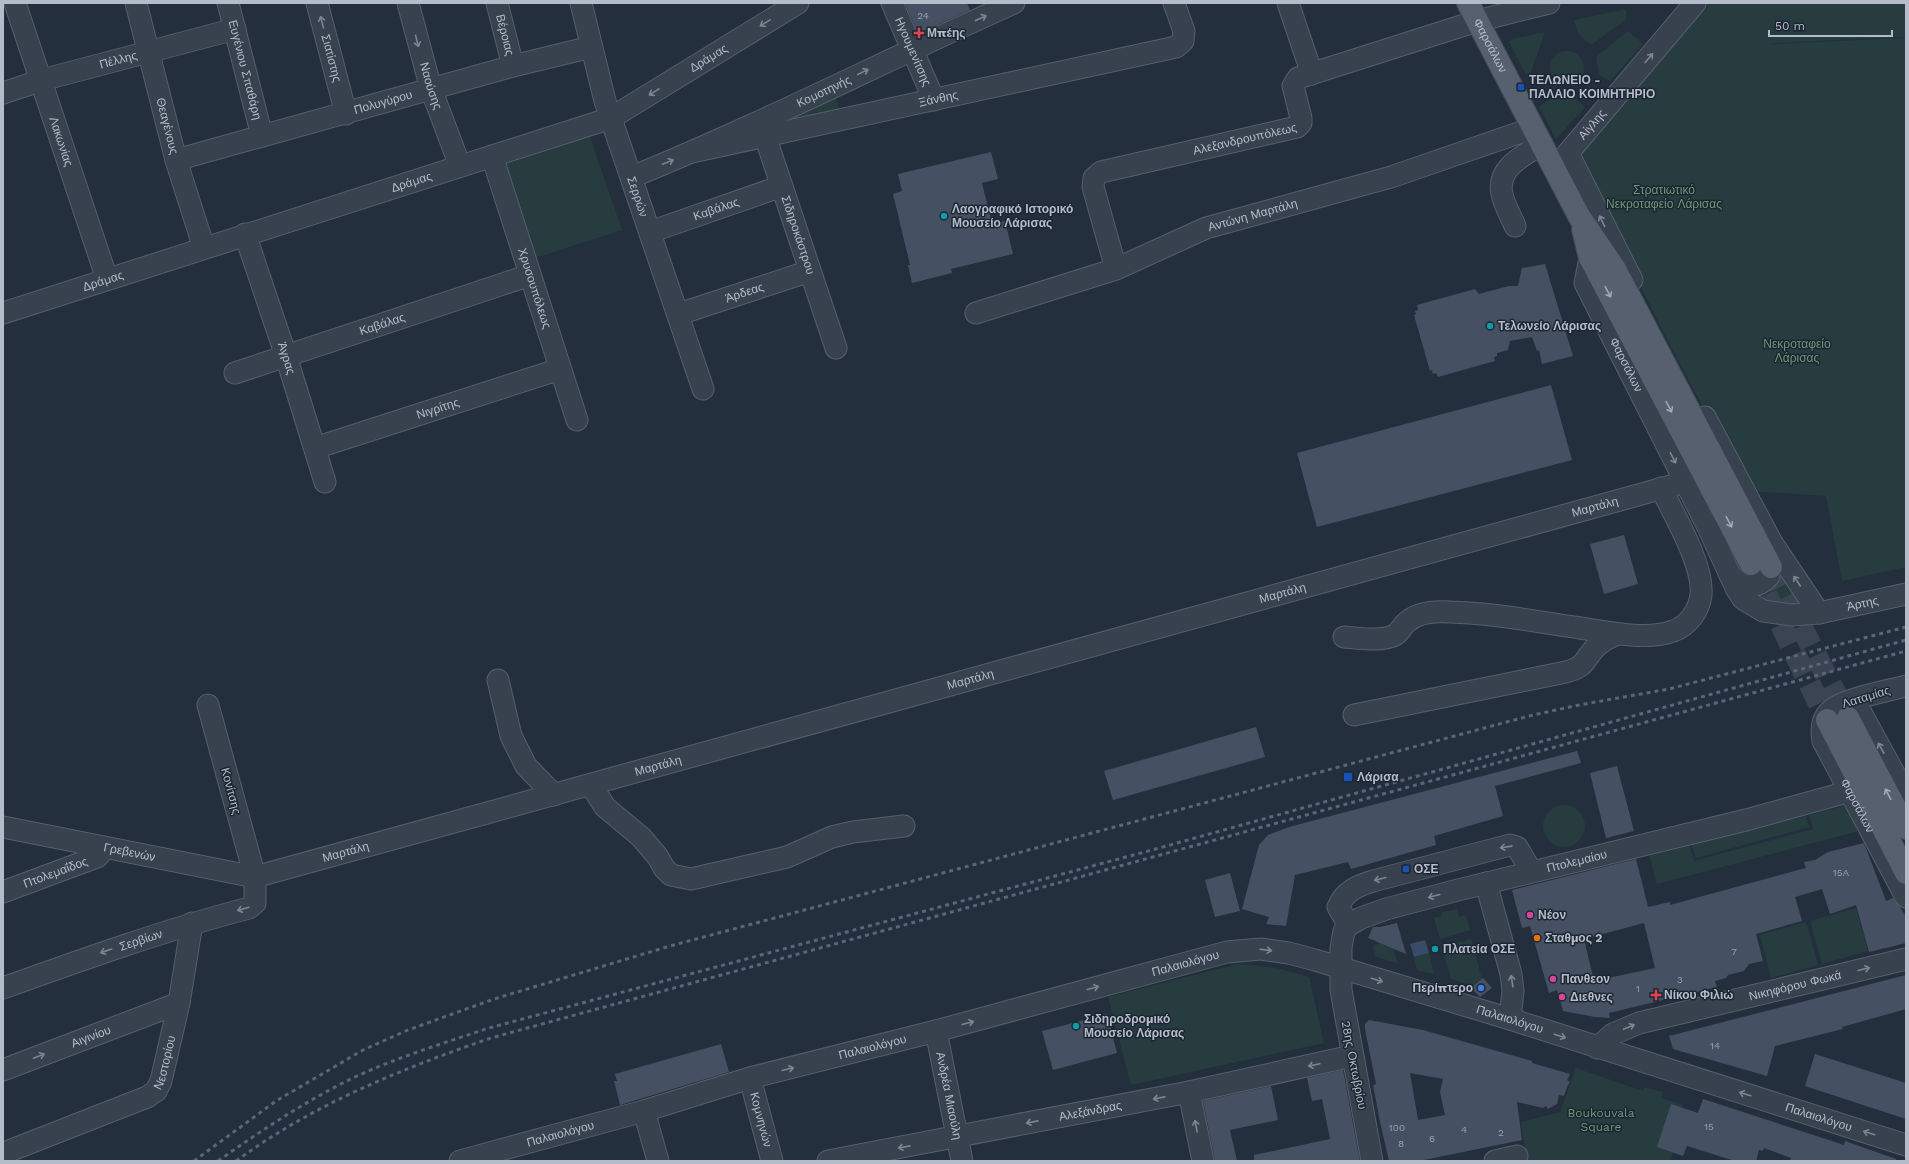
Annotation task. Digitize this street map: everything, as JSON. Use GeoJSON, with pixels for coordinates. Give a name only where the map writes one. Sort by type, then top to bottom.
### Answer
{"type":"FeatureCollection","features":[{"type":"Feature","properties":{"kind":"main road","name":"Φαρσάλων"},"geometry":{"type":"LineString","coordinates":[[1472,12],[1580,216],[1598,256],[1761,565]]}},
{"type":"Feature","properties":{"kind":"main road","name":"Φαρσάλων"},"geometry":{"type":"LineString","coordinates":[[1839,713],[1906,873]]}},
{"type":"Feature","properties":{"kind":"main road"},"geometry":{"type":"LineString","coordinates":[[1839,713],[1906,828]]}},
{"type":"Feature","properties":{"kind":"street","name":"Λακωνίας"},"geometry":{"type":"LineString","coordinates":[[15,3],[42,80],[107,279]]}},
{"type":"Feature","properties":{"kind":"street","name":"Θεαγένους"},"geometry":{"type":"LineString","coordinates":[[136,3],[176,160],[204,248]]}},
{"type":"Feature","properties":{"kind":"street","name":"Ευγένιου Σπαθάρη"},"geometry":{"type":"LineString","coordinates":[[228,3],[262,136]]}},
{"type":"Feature","properties":{"kind":"street","name":"Σιατίστης"},"geometry":{"type":"LineString","coordinates":[[317,3],[346,114]]}},
{"type":"Feature","properties":{"kind":"street","name":"Ναούσης"},"geometry":{"type":"LineString","coordinates":[[408,3],[431,89],[460,166]]}},
{"type":"Feature","properties":{"kind":"street","name":"Βέροιας"},"geometry":{"type":"LineString","coordinates":[[497,3],[513,66]]}},
{"type":"Feature","properties":{"kind":"street","name":"Σερρών"},"geometry":{"type":"LineString","coordinates":[[581,3],[591,47],[611,118],[679,314],[703,389]]}},
{"type":"Feature","properties":{"kind":"street","name":"Δράμας"},"geometry":{"type":"LineString","coordinates":[[3,313],[245,234],[611,118],[798,3]]}},
{"type":"Feature","properties":{"kind":"street","name":"Ηγουμενίτσης"},"geometry":{"type":"LineString","coordinates":[[892,3],[934,100]]}},
{"type":"Feature","properties":{"kind":"street","name":"Κομοτηνής"},"geometry":{"type":"LineString","coordinates":[[632,176],[692,152],[763,130],[911,49],[1014,3]]}},
{"type":"Feature","properties":{"kind":"street","name":"Ξάνθης"},"geometry":{"type":"LineString","coordinates":[[763,130],[934,100],[1176,47],[1183,41],[1184,31],[1174,3]]}},
{"type":"Feature","properties":{"kind":"street"},"geometry":{"type":"LineString","coordinates":[[1288,3],[1312,74]]}},
{"type":"Feature","properties":{"kind":"street","name":"Αλεξανδρουπόλεως"},"geometry":{"type":"LineString","coordinates":[[1116,269],[1093,187],[1094,178],[1101,172],[1297,127],[1301,123],[1301,118],[1293,86],[1298,78],[1312,74],[1472,12],[1549,3]]}},
{"type":"Feature","properties":{"kind":"street","name":"Αίγλης"},"geometry":{"type":"LineString","coordinates":[[1560,178],[1568,153],[1695,3]]}},
{"type":"Feature","properties":{"kind":"street","name":"Πέλλης"},"geometry":{"type":"LineString","coordinates":[[3,93],[42,80],[235,29]]}},
{"type":"Feature","properties":{"kind":"street","name":"Πολυγύρου"},"geometry":{"type":"LineString","coordinates":[[176,160],[346,114],[513,66],[591,47]]}},
{"type":"Feature","properties":{"kind":"street","name":"Σιδηροκάστρου"},"geometry":{"type":"LineString","coordinates":[[763,130],[836,348]]}},
{"type":"Feature","properties":{"kind":"street"},"geometry":{"type":"LineString","coordinates":[[1515,226],[1501,194],[1504,176],[1513,162],[1537,136]]}},
{"type":"Feature","properties":{"kind":"street","name":"Αντώνη Μαρτάλη"},"geometry":{"type":"LineString","coordinates":[[976,313],[1116,269],[1206,228],[1537,136]]}},
{"type":"Feature","properties":{"kind":"street"},"geometry":{"type":"LineString","coordinates":[[1568,153],[1625,268],[1772,544],[1819,613]]}},
{"type":"Feature","properties":{"kind":"street","name":"Χρυσουπόλεως"},"geometry":{"type":"LineString","coordinates":[[492,156],[560,369],[578,420]]}},
{"type":"Feature","properties":{"kind":"street","name":"Καβάλας"},"geometry":{"type":"LineString","coordinates":[[650,232],[782,186]]}},
{"type":"Feature","properties":{"kind":"street","name":"Άγρας"},"geometry":{"type":"LineString","coordinates":[[245,234],[286,356],[325,482]]}},
{"type":"Feature","properties":{"kind":"street","name":"Φαρσάλων"},"geometry":{"type":"LineString","coordinates":[[1598,256],[1585,283],[1743,599],[1758,609],[1780,615],[1819,613]]}},
{"type":"Feature","properties":{"kind":"street","name":"Άρδεας"},"geometry":{"type":"LineString","coordinates":[[679,314],[810,271]]}},
{"type":"Feature","properties":{"kind":"street","name":"Καβάλας"},"geometry":{"type":"LineString","coordinates":[[235,373],[530,275]]}},
{"type":"Feature","properties":{"kind":"street","name":"Νιγρίτης"},"geometry":{"type":"LineString","coordinates":[[315,448],[560,369]]}},
{"type":"Feature","properties":{"kind":"street","name":"Μαρτάλη"},"geometry":{"type":"LineString","coordinates":[[255,878],[1685,482]]}},
{"type":"Feature","properties":{"kind":"street"},"geometry":{"type":"LineString","coordinates":[[1344,637],[1370,639],[1387,638],[1394,636],[1408,621],[1418,616],[1431,612],[1449,611],[1493,615],[1618,634],[1645,635],[1673,632],[1687,623],[1698,609],[1701,593],[1698,568],[1686,538],[1661,488]]}},
{"type":"Feature","properties":{"kind":"street"},"geometry":{"type":"LineString","coordinates":[[1686,538],[1708,527]]}},
{"type":"Feature","properties":{"kind":"street"},"geometry":{"type":"LineString","coordinates":[[1730,574],[1737,583],[1744,586],[1750,586],[1763,581],[1769,576],[1772,544]]}},
{"type":"Feature","properties":{"kind":"street","name":"Άρτης"},"geometry":{"type":"LineString","coordinates":[[1819,613],[1906,594]]}},
{"type":"Feature","properties":{"kind":"street"},"geometry":{"type":"LineString","coordinates":[[1354,715],[1566,672],[1582,666],[1595,648],[1604,640],[1618,634]]}},
{"type":"Feature","properties":{"kind":"street"},"geometry":{"type":"LineString","coordinates":[[498,680],[511,736],[526,766],[554,795]]}},
{"type":"Feature","properties":{"kind":"street","name":"Λαταμίας"},"geometry":{"type":"LineString","coordinates":[[1839,713],[1906,686]]}},
{"type":"Feature","properties":{"kind":"street","name":"Κονίτσης"},"geometry":{"type":"LineString","coordinates":[[208,705],[255,878]]}},
{"type":"Feature","properties":{"kind":"street"},"geometry":{"type":"LineString","coordinates":[[1839,713],[1906,794]]}},
{"type":"Feature","properties":{"kind":"street","name":"Φαρσάλων"},"geometry":{"type":"LineString","coordinates":[[1839,713],[1822,726],[1823,741],[1906,897]]}},
{"type":"Feature","properties":{"kind":"street"},"geometry":{"type":"LineString","coordinates":[[591,785],[605,807],[641,837],[671,875],[679,877],[691,878],[780,859],[832,837],[853,832],[904,826]]}},
{"type":"Feature","properties":{"kind":"street","name":"Πτολεμαίου"},"geometry":{"type":"LineString","coordinates":[[1349,924],[1386,909],[1531,871],[1746,820],[1850,791]]}},
{"type":"Feature","properties":{"kind":"street","name":"Γρεβενών"},"geometry":{"type":"LineString","coordinates":[[3,827],[255,878]]}},
{"type":"Feature","properties":{"kind":"street"},"geometry":{"type":"LineString","coordinates":[[1340,969],[1342,939],[1349,924],[1338,906],[1343,897],[1353,889],[1373,881],[1510,845],[1517,847],[1531,871]]}},
{"type":"Feature","properties":{"kind":"street","name":"Πτολεμαΐδος"},"geometry":{"type":"LineString","coordinates":[[3,892],[97,857],[105,848]]}},
{"type":"Feature","properties":{"kind":"street"},"geometry":{"type":"LineString","coordinates":[[1445,862],[1458,890]]}},
{"type":"Feature","properties":{"kind":"street","name":"Σερβίων"},"geometry":{"type":"LineString","coordinates":[[3,988],[105,951],[192,923],[249,908],[255,903],[255,878]]}},
{"type":"Feature","properties":{"kind":"street"},"geometry":{"type":"LineString","coordinates":[[1486,883],[1511,974],[1513,995],[1510,1019]]}},
{"type":"Feature","properties":{"kind":"street","name":"Νεστορίου"},"geometry":{"type":"LineString","coordinates":[[8,1150],[147,1097],[156,1091],[161,1081],[179,1003],[192,923]]}},
{"type":"Feature","properties":{"kind":"street","name":"Παλαιολόγου"},"geometry":{"type":"LineString","coordinates":[[460,1161],[490,1157],[750,1078],[936,1031],[1227,952],[1261,949],[1289,953],[1510,1019],[1597,1048],[1906,1145]]}},
{"type":"Feature","properties":{"kind":"street","name":"Νικηφόρου Φωκά"},"geometry":{"type":"LineString","coordinates":[[1597,1048],[1613,1034],[1639,1023],[1906,958]]}},
{"type":"Feature","properties":{"kind":"street","name":"28ης Οκτωβρίου"},"geometry":{"type":"LineString","coordinates":[[1340,969],[1341,990],[1372,1161]]}},
{"type":"Feature","properties":{"kind":"street","name":"Αιγινίου"},"geometry":{"type":"LineString","coordinates":[[3,1070],[179,1003]]}},
{"type":"Feature","properties":{"kind":"street","name":"Ανδρέα Μιαούλη"},"geometry":{"type":"LineString","coordinates":[[936,1031],[962,1161]]}},
{"type":"Feature","properties":{"kind":"street","name":"Αλεξάνδρας"},"geometry":{"type":"LineString","coordinates":[[828,1161],[1189,1092],[1352,1056]]}},
{"type":"Feature","properties":{"kind":"street","name":"Κομνηνών"},"geometry":{"type":"LineString","coordinates":[[750,1078],[772,1161]]}},
{"type":"Feature","properties":{"kind":"street"},"geometry":{"type":"LineString","coordinates":[[1189,1092],[1203,1161]]}},
{"type":"Feature","properties":{"kind":"street"},"geometry":{"type":"LineString","coordinates":[[644,1111],[658,1161]]}},
{"type":"Feature","properties":{"kind":"street"},"geometry":{"type":"LineString","coordinates":[[1495,1161],[1517,1156]]}},
{"type":"Feature","properties":{"kind":"green space","name":"Νεκροταφείο Λάρισας"},"geometry":{"type":"Polygon","coordinates":[[[1707,3],[1906,3],[1906,37],[1773,43],[1772,52],[1773,44],[1906,38],[1906,567],[1842,581],[1826,496],[1752,491],[1683,370],[1641,288],[1577,155],[1707,3]]]}},
{"type":"Feature","properties":{"kind":"green space"},"geometry":{"type":"Polygon","coordinates":[[[1626,9],[1626,20],[1592,44],[1582,38],[1578,32],[1574,20],[1626,9]]]}},
{"type":"Feature","properties":{"kind":"green space"},"geometry":{"type":"Polygon","coordinates":[[[1628,31],[1643,44],[1610,81],[1599,75],[1596,57],[1628,31]]]}},
{"type":"Feature","properties":{"kind":"green space"},"geometry":{"type":"Polygon","coordinates":[[[1545,32],[1531,72],[1526,75],[1509,42],[1512,39],[1545,32]]]}},
{"type":"Feature","properties":{"kind":"green space"},"geometry":{"type":"Polygon","coordinates":[[[1567,51],[1579,56],[1584,68],[1579,80],[1567,85],[1555,80],[1550,68],[1555,56],[1567,51]]]}},
{"type":"Feature","properties":{"kind":"green space"},"geometry":{"type":"Polygon","coordinates":[[[835,95],[840,110],[780,128],[774,121],[835,95]]]}},
{"type":"Feature","properties":{"kind":"green space"},"geometry":{"type":"Polygon","coordinates":[[[1551,99],[1575,99],[1585,107],[1556,139],[1539,107],[1551,99]]]}},
{"type":"Feature","properties":{"kind":"green space"},"geometry":{"type":"Polygon","coordinates":[[[590,137],[622,230],[529,260],[498,165],[590,137]]]}},
{"type":"Feature","properties":{"kind":"green space"},"geometry":{"type":"Polygon","coordinates":[[[1778,576],[1800,600],[1774,602],[1759,595],[1778,576]]]}},
{"type":"Feature","properties":{"kind":"green space"},"geometry":{"type":"Polygon","coordinates":[[[1560,805],[1568,805],[1576,808],[1582,814],[1585,826],[1582,838],[1576,844],[1568,847],[1560,847],[1552,844],[1546,838],[1543,830],[1543,822],[1546,814],[1552,808],[1560,805]]]}},
{"type":"Feature","properties":{"kind":"green space"},"geometry":{"type":"Polygon","coordinates":[[[1847,805],[1859,831],[1657,884],[1649,854],[1688,843],[1694,861],[1813,829],[1809,815],[1847,805]]]}},
{"type":"Feature","properties":{"kind":"green space"},"geometry":{"type":"Polygon","coordinates":[[[1806,816],[1809,827],[1696,858],[1691,843],[1806,816]]]}},
{"type":"Feature","properties":{"kind":"green space"},"geometry":{"type":"Polygon","coordinates":[[[1856,908],[1868,951],[1822,964],[1810,921],[1856,908]]]}},
{"type":"Feature","properties":{"kind":"green space"},"geometry":{"type":"Polygon","coordinates":[[[1457,909],[1459,917],[1466,915],[1470,930],[1440,939],[1434,918],[1442,916],[1441,913],[1457,909]]]}},
{"type":"Feature","properties":{"kind":"green space"},"geometry":{"type":"Polygon","coordinates":[[[1806,922],[1818,965],[1771,978],[1760,935],[1806,922]]]}},
{"type":"Feature","properties":{"kind":"green space"},"geometry":{"type":"Polygon","coordinates":[[[1388,927],[1397,963],[1376,957],[1373,945],[1388,941],[1388,927]]]}},
{"type":"Feature","properties":{"kind":"green space"},"geometry":{"type":"Polygon","coordinates":[[[1471,939],[1482,979],[1473,986],[1451,979],[1442,947],[1471,939]]]}},
{"type":"Feature","properties":{"kind":"green space"},"geometry":{"type":"Polygon","coordinates":[[[1429,953],[1434,974],[1417,970],[1414,957],[1429,953]]]}},
{"type":"Feature","properties":{"kind":"green space"},"geometry":{"type":"Polygon","coordinates":[[[1238,964],[1276,968],[1309,977],[1324,1043],[1131,1085],[1108,997],[1238,964]]]}},
{"type":"Feature","properties":{"kind":"green space","name":"Boukouvala Square"},"geometry":{"type":"Polygon","coordinates":[[[1576,1068],[1643,1091],[1644,1087],[1663,1092],[1661,1098],[1683,1105],[1671,1161],[1527,1161],[1521,1122],[1560,1112],[1576,1068]]]}},
{"type":"Feature","properties":{"kind":"water"},"geometry":{"type":"Polygon","coordinates":[[[1425,940],[1429,953],[1414,957],[1410,944],[1425,940]]]}},
{"type":"Feature","properties":{"kind":"building"},"geometry":{"type":"Polygon","coordinates":[[[905,3],[967,3],[970,10],[918,34],[905,3]]]}},
{"type":"Feature","properties":{"kind":"building","name":"Λαογραφικό Ιστορικό Μουσείο Λάρισας"},"geometry":{"type":"Polygon","coordinates":[[[991,152],[998,179],[982,183],[992,224],[1005,221],[1013,254],[951,269],[952,273],[912,283],[908,265],[910,265],[893,194],[902,191],[898,174],[991,152]]]}},
{"type":"Feature","properties":{"kind":"building","name":"Τελωνείο Λάρισας"},"geometry":{"type":"Polygon","coordinates":[[[1545,264],[1573,356],[1542,364],[1539,350],[1537,351],[1532,337],[1510,341],[1508,350],[1497,353],[1497,356],[1494,357],[1495,361],[1438,377],[1436,373],[1433,374],[1432,370],[1430,371],[1414,315],[1416,314],[1415,311],[1418,310],[1417,305],[1475,289],[1479,294],[1509,286],[1518,286],[1522,268],[1545,264]]]}},
{"type":"Feature","properties":{"kind":"building"},"geometry":{"type":"Polygon","coordinates":[[[1551,385],[1572,460],[1317,527],[1297,453],[1551,385]]]}},
{"type":"Feature","properties":{"kind":"building"},"geometry":{"type":"Polygon","coordinates":[[[1624,535],[1638,584],[1604,594],[1590,544],[1624,535]]]}},
{"type":"Feature","properties":{"kind":"building"},"geometry":{"type":"Polygon","coordinates":[[[1256,727],[1265,757],[1113,800],[1104,771],[1256,727]]]}},
{"type":"Feature","properties":{"kind":"building"},"geometry":{"type":"Polygon","coordinates":[[[1577,751],[1581,763],[1495,786],[1503,816],[1434,836],[1436,845],[1351,869],[1348,862],[1295,875],[1286,926],[1266,924],[1269,917],[1242,909],[1259,845],[1268,835],[1289,827],[1577,751]]]}},
{"type":"Feature","properties":{"kind":"building"},"geometry":{"type":"Polygon","coordinates":[[[1617,766],[1634,831],[1606,838],[1590,773],[1617,766]]]}},
{"type":"Feature","properties":{"kind":"building"},"geometry":{"type":"Polygon","coordinates":[[[1864,843],[1886,901],[1893,898],[1906,916],[1906,943],[1869,952],[1856,905],[1830,914],[1822,889],[1795,897],[1802,921],[1756,934],[1763,961],[1749,964],[1744,971],[1728,975],[1726,978],[1715,981],[1717,987],[1609,1013],[1610,1018],[1595,1017],[1563,1011],[1557,990],[1549,993],[1530,926],[1522,928],[1512,890],[1636,859],[1648,907],[1670,902],[1670,905],[1806,868],[1804,862],[1815,860],[1828,852],[1864,843]],[[1644,923],[1584,939],[1594,981],[1655,968],[1644,923]]]}},
{"type":"Feature","properties":{"kind":"building"},"geometry":{"type":"Polygon","coordinates":[[[1230,873],[1240,911],[1215,917],[1205,880],[1230,873]]]}},
{"type":"Feature","properties":{"kind":"building"},"geometry":{"type":"Polygon","coordinates":[[[1397,923],[1406,954],[1368,938],[1373,927],[1397,923]]]}},
{"type":"Feature","properties":{"kind":"building"},"geometry":{"type":"Polygon","coordinates":[[[1906,975],[1906,1009],[1842,1027],[1843,1029],[1775,1046],[1767,1076],[1673,1049],[1669,1036],[1906,975]]]}},
{"type":"Feature","properties":{"kind":"building","name":"Περίπτερο"},"geometry":{"type":"Polygon","coordinates":[[[1483,978],[1492,988],[1480,997],[1471,988],[1483,978]]]}},
{"type":"Feature","properties":{"kind":"building"},"geometry":{"type":"Polygon","coordinates":[[[1107,1014],[1117,1053],[1053,1070],[1042,1031],[1107,1014]]]}},
{"type":"Feature","properties":{"kind":"building"},"geometry":{"type":"Polygon","coordinates":[[[1369,1020],[1423,1030],[1532,1061],[1532,1063],[1570,1074],[1567,1080],[1570,1082],[1564,1096],[1559,1095],[1557,1104],[1548,1109],[1546,1106],[1543,1108],[1517,1102],[1522,1140],[1419,1161],[1389,1161],[1373,1085],[1376,1084],[1365,1024],[1369,1020]],[[1410,1073],[1418,1120],[1445,1115],[1440,1092],[1443,1079],[1410,1073]]]}},
{"type":"Feature","properties":{"kind":"building"},"geometry":{"type":"Polygon","coordinates":[[[721,1044],[729,1072],[620,1105],[614,1081],[617,1081],[615,1074],[721,1044]]]}},
{"type":"Feature","properties":{"kind":"building"},"geometry":{"type":"Polygon","coordinates":[[[1815,1054],[1906,1083],[1906,1119],[1805,1086],[1815,1054]]]}},
{"type":"Feature","properties":{"kind":"building"},"geometry":{"type":"Polygon","coordinates":[[[1343,1070],[1360,1161],[1254,1161],[1254,1155],[1330,1139],[1322,1099],[1312,1101],[1307,1078],[1343,1070]]]}},
{"type":"Feature","properties":{"kind":"building"},"geometry":{"type":"Polygon","coordinates":[[[1271,1086],[1278,1120],[1230,1130],[1237,1161],[1215,1161],[1203,1101],[1271,1086]]]}},
{"type":"Feature","properties":{"kind":"building"},"geometry":{"type":"Polygon","coordinates":[[[1703,1099],[1844,1145],[1845,1141],[1896,1159],[1896,1161],[1790,1161],[1791,1158],[1764,1148],[1763,1151],[1759,1150],[1756,1161],[1735,1161],[1687,1146],[1683,1156],[1657,1147],[1671,1104],[1698,1113],[1703,1099]]]}},
{"type":"Feature","properties":{"kind":"tunnel"},"geometry":{"type":"LineString","coordinates":[[1752,565],[1827,720]]}},
{"type":"Feature","properties":{"kind":"tunnel"},"geometry":{"type":"LineString","coordinates":[[1771,567],[1848,718]]}},
{"type":"Feature","properties":{"kind":"railway"},"geometry":{"type":"LineString","coordinates":[[194,1161],[276,1101],[363,1050],[408,1030],[494,999],[670,946],[1533,715],[1669,689],[1906,627]]}},
{"type":"Feature","properties":{"kind":"railway"},"geometry":{"type":"LineString","coordinates":[[218,1161],[285,1116],[320,1095],[355,1077],[404,1057],[489,1028],[1152,850],[1906,640]]}},
{"type":"Feature","properties":{"kind":"railway"},"geometry":{"type":"LineString","coordinates":[[236,1161],[296,1122],[327,1105],[424,1062],[491,1038],[1906,651]]}},
{"type":"Feature","properties":{"kind":"place","name":"Μπέης"},"geometry":{"type":"Point","coordinates":[919,33]}},
{"type":"Feature","properties":{"kind":"place","name":"ΤΕΛΩΝΕΙΟ - ΠΑΛΑΙΟ ΚΟΙΜΗΤΗΡΙΟ"},"geometry":{"type":"Point","coordinates":[1521,87]}},
{"type":"Feature","properties":{"kind":"place","name":"Λαογραφικό Ιστορικό Μουσείο Λάρισας"},"geometry":{"type":"Point","coordinates":[944,216]}},
{"type":"Feature","properties":{"kind":"place","name":"Τελωνείο Λάρισας"},"geometry":{"type":"Point","coordinates":[1490,326]}},
{"type":"Feature","properties":{"kind":"place","name":"Λάρισα"},"geometry":{"type":"Point","coordinates":[1348,777]}},
{"type":"Feature","properties":{"kind":"place","name":"ΟΣΕ"},"geometry":{"type":"Point","coordinates":[1406,869]}},
{"type":"Feature","properties":{"kind":"place","name":"Νέον"},"geometry":{"type":"Point","coordinates":[1530,915]}},
{"type":"Feature","properties":{"kind":"place","name":"Σταθμος 2"},"geometry":{"type":"Point","coordinates":[1537,938]}},
{"type":"Feature","properties":{"kind":"place","name":"Πλατεία ΟΣΕ"},"geometry":{"type":"Point","coordinates":[1435,949]}},
{"type":"Feature","properties":{"kind":"place","name":"Πανθεον"},"geometry":{"type":"Point","coordinates":[1553,979]}},
{"type":"Feature","properties":{"kind":"place","name":"Περίπτερο"},"geometry":{"type":"Point","coordinates":[1481,988]}},
{"type":"Feature","properties":{"kind":"place","name":"Νίκου Φιλιώ"},"geometry":{"type":"Point","coordinates":[1656,995]}},
{"type":"Feature","properties":{"kind":"place","name":"Διεθνες"},"geometry":{"type":"Point","coordinates":[1562,997]}},
{"type":"Feature","properties":{"kind":"place","name":"Σιδηροδρομικό Μουσείο Λάρισας"},"geometry":{"type":"Point","coordinates":[1076,1026]}},
{"type":"Feature","properties":{"kind":"park label","name":"Στρατιωτικό Νεκροταφείο Λάρισας"},"geometry":{"type":"Point","coordinates":[1664,197]}}]}
